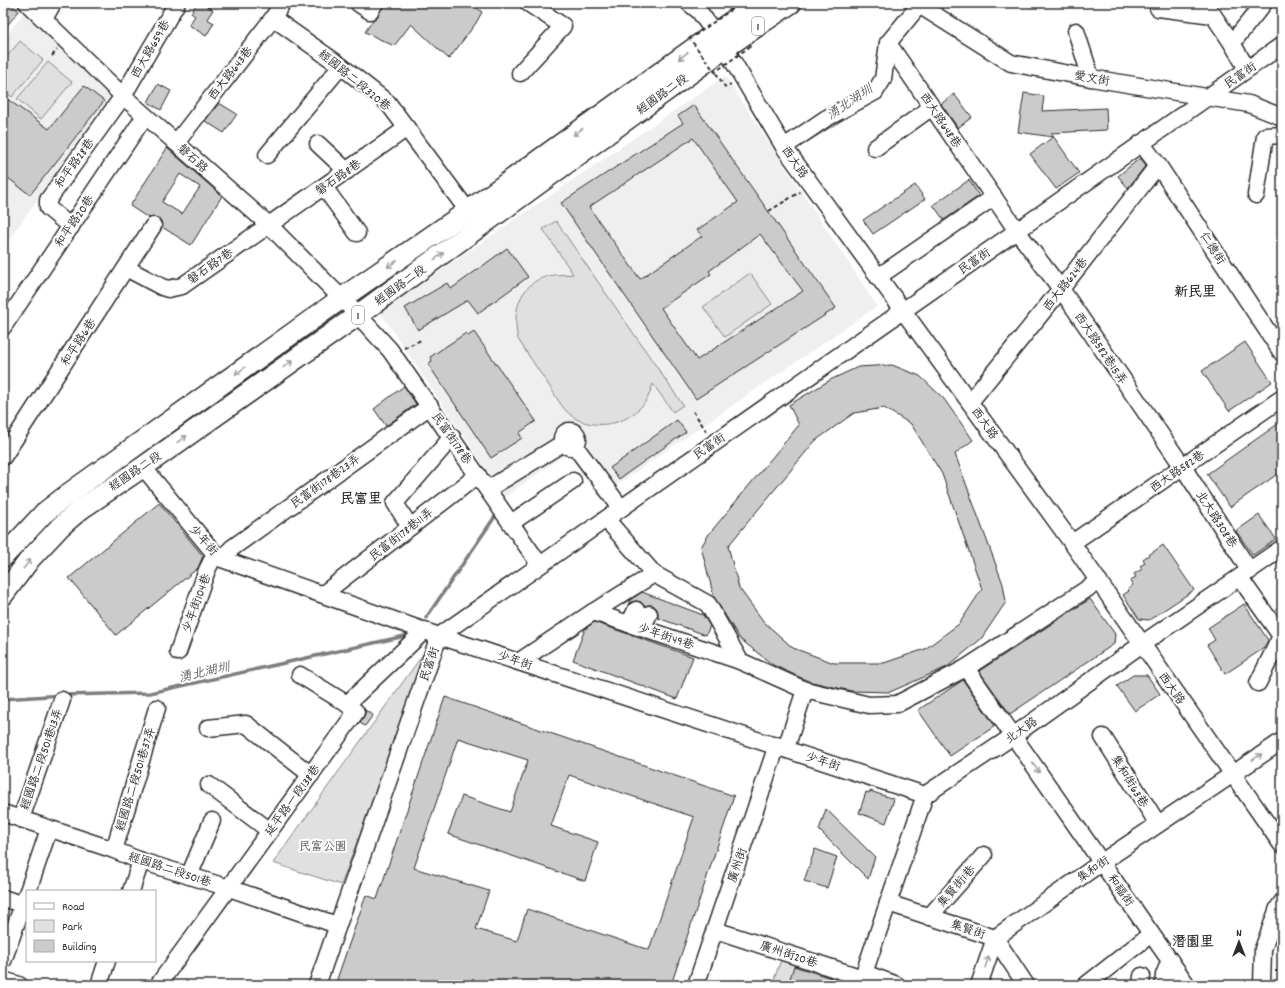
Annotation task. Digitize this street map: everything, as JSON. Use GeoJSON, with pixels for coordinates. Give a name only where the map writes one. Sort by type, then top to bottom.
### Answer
{"type":"FeatureCollection","features":[{"type":"Feature","properties":{"kind":"main road","name":"經國路二段"},"geometry":{"type":"LineString","coordinates":[[3,595],[30,559],[61,526],[81,508],[358,315],[720,41],[759,3]]}},
{"type":"Feature","properties":{"kind":"main road","name":"經國路二段"},"geometry":{"type":"LineString","coordinates":[[3,557],[44,513],[71,492],[342,298],[720,41],[791,3]]}},
{"type":"Feature","properties":{"kind":"street","name":"磐石路"},"geometry":{"type":"LineString","coordinates":[[27,3],[123,96],[269,225],[358,315]]}},
{"type":"Feature","properties":{"kind":"street"},"geometry":{"type":"LineString","coordinates":[[44,19],[53,3]]}},
{"type":"Feature","properties":{"kind":"street","name":"西大路659巷"},"geometry":{"type":"LineString","coordinates":[[123,96],[177,3]]}},
{"type":"Feature","properties":{"kind":"street","name":"西大路643巷"},"geometry":{"type":"LineString","coordinates":[[176,143],[282,3]]}},
{"type":"Feature","properties":{"kind":"street"},"geometry":{"type":"LineString","coordinates":[[520,73],[563,26],[528,3]]}},
{"type":"Feature","properties":{"kind":"street","name":"西大路"},"geometry":{"type":"LineString","coordinates":[[689,3],[699,11],[720,41],[784,147],[1072,543],[1282,845]]}},
{"type":"Feature","properties":{"kind":"street"},"geometry":{"type":"LineString","coordinates":[[1232,43],[1264,3]]}},
{"type":"Feature","properties":{"kind":"street"},"geometry":{"type":"LineString","coordinates":[[784,147],[825,119],[875,92],[883,79],[888,43],[919,4]]}},
{"type":"Feature","properties":{"kind":"street","name":"愛文街"},"geometry":{"type":"LineString","coordinates":[[919,4],[1011,63],[1091,78],[1249,104],[1282,117]]}},
{"type":"Feature","properties":{"kind":"street"},"geometry":{"type":"LineString","coordinates":[[1158,8],[1209,9],[1232,43],[1247,69]]}},
{"type":"Feature","properties":{"kind":"street","name":"經國路二段320巷"},"geometry":{"type":"LineString","coordinates":[[272,18],[341,66],[388,103],[468,211]]}},
{"type":"Feature","properties":{"kind":"street"},"geometry":{"type":"LineString","coordinates":[[1076,31],[1091,78]]}},
{"type":"Feature","properties":{"kind":"street","name":"西大路648巷"},"geometry":{"type":"LineString","coordinates":[[888,43],[1017,231]]}},
{"type":"Feature","properties":{"kind":"street","name":"民富街"},"geometry":{"type":"LineString","coordinates":[[317,985],[432,633],[540,565],[1282,45]]}},
{"type":"Feature","properties":{"kind":"street"},"geometry":{"type":"LineString","coordinates":[[267,156],[341,66]]}},
{"type":"Feature","properties":{"kind":"street","name":"和平路28巷"},"geometry":{"type":"LineString","coordinates":[[71,227],[48,208],[48,200],[123,96]]}},
{"type":"Feature","properties":{"kind":"street"},"geometry":{"type":"LineString","coordinates":[[875,148],[932,107]]}},
{"type":"Feature","properties":{"kind":"street","name":"和平路20巷"},"geometry":{"type":"LineString","coordinates":[[3,327],[145,116]]}},
{"type":"Feature","properties":{"kind":"street","name":"磐石路8巷"},"geometry":{"type":"LineString","coordinates":[[269,225],[407,128]]}},
{"type":"Feature","properties":{"kind":"street"},"geometry":{"type":"LineString","coordinates":[[1256,195],[1265,136],[1282,135]]}},
{"type":"Feature","properties":{"kind":"street"},"geometry":{"type":"LineString","coordinates":[[318,144],[347,171]]}},
{"type":"Feature","properties":{"kind":"street","name":"仁德街"},"geometry":{"type":"LineString","coordinates":[[1141,144],[1158,165],[1282,353]]}},
{"type":"Feature","properties":{"kind":"street","name":"西大路624巷"},"geometry":{"type":"LineString","coordinates":[[970,402],[1158,165]]}},
{"type":"Feature","properties":{"kind":"street"},"geometry":{"type":"LineString","coordinates":[[324,187],[357,233]]}},
{"type":"Feature","properties":{"kind":"street"},"geometry":{"type":"LineString","coordinates":[[878,277],[994,197]]}},
{"type":"Feature","properties":{"kind":"street","name":"磐石路7巷"},"geometry":{"type":"LineString","coordinates":[[126,268],[168,289],[182,286],[269,225]]}},
{"type":"Feature","properties":{"kind":"street","name":"和平路6巷"},"geometry":{"type":"LineString","coordinates":[[3,457],[152,226]]}},
{"type":"Feature","properties":{"kind":"street","name":"西大路582巷15弄"},"geometry":{"type":"LineString","coordinates":[[1017,231],[1061,289],[1183,467]]}},
{"type":"Feature","properties":{"kind":"street","name":"民富街178巷"},"geometry":{"type":"LineString","coordinates":[[358,315],[393,354],[540,565]]}},
{"type":"Feature","properties":{"kind":"street","name":"西大路582巷"},"geometry":{"type":"LineString","coordinates":[[1072,543],[1282,398]]}},
{"type":"Feature","properties":{"kind":"street","name":"民富街178巷23弄"},"geometry":{"type":"LineString","coordinates":[[219,556],[430,406]]}},
{"type":"Feature","properties":{"kind":"street"},"geometry":{"type":"LineString","coordinates":[[410,527],[395,503],[452,437]]}},
{"type":"Feature","properties":{"kind":"street"},"geometry":{"type":"LineString","coordinates":[[488,489],[568,444],[621,508]]}},
{"type":"Feature","properties":{"kind":"street","name":"少年街"},"geometry":{"type":"LineString","coordinates":[[143,466],[219,556],[432,633],[925,794]]}},
{"type":"Feature","properties":{"kind":"street","name":"北大路308巷"},"geometry":{"type":"LineString","coordinates":[[1183,467],[1280,636],[1258,683]]}},
{"type":"Feature","properties":{"kind":"street","name":"民富街178巷11弄"},"geometry":{"type":"LineString","coordinates":[[323,594],[478,475]]}},
{"type":"Feature","properties":{"kind":"street"},"geometry":{"type":"LineString","coordinates":[[511,523],[573,481]]}},
{"type":"Feature","properties":{"kind":"street"},"geometry":{"type":"LineString","coordinates":[[606,519],[654,574],[708,604],[740,661]]}},
{"type":"Feature","properties":{"kind":"street","name":"北大路"},"geometry":{"type":"LineString","coordinates":[[925,794],[1013,736],[1142,644],[1282,548]]}},
{"type":"Feature","properties":{"kind":"street","name":"少年街104巷"},"geometry":{"type":"LineString","coordinates":[[178,652],[207,570],[219,556]]}},
{"type":"Feature","properties":{"kind":"street"},"geometry":{"type":"LineString","coordinates":[[520,661],[592,612],[654,574]]}},
{"type":"Feature","properties":{"kind":"street","name":"少年街49巷"},"geometry":{"type":"LineString","coordinates":[[592,612],[665,628],[805,690],[869,705],[896,704],[966,668],[1099,581]]}},
{"type":"Feature","properties":{"kind":"street"},"geometry":{"type":"LineString","coordinates":[[300,675],[347,704],[432,633]]}},
{"type":"Feature","properties":{"kind":"street","name":"和福街"},"geometry":{"type":"LineString","coordinates":[[966,668],[1187,985]]}},
{"type":"Feature","properties":{"kind":"street","name":"廣州街"},"geometry":{"type":"LineString","coordinates":[[696,985],[782,747],[805,690]]}},
{"type":"Feature","properties":{"kind":"street","name":"經國路二段501巷13弄"},"geometry":{"type":"LineString","coordinates":[[21,819],[62,700]]}},
{"type":"Feature","properties":{"kind":"street","name":"延平路一段138巷"},"geometry":{"type":"LineString","coordinates":[[158,985],[356,712],[347,704]]}},
{"type":"Feature","properties":{"kind":"street","name":"經國路二段501巷37弄"},"geometry":{"type":"LineString","coordinates":[[114,850],[157,708]]}},
{"type":"Feature","properties":{"kind":"street"},"geometry":{"type":"LineString","coordinates":[[208,728],[246,724],[311,774]]}},
{"type":"Feature","properties":{"kind":"street","name":"集和街63巷"},"geometry":{"type":"LineString","coordinates":[[1103,737],[1158,824]]}},
{"type":"Feature","properties":{"kind":"street","name":"集和街"},"geometry":{"type":"LineString","coordinates":[[995,938],[1102,862],[1282,741]]}},
{"type":"Feature","properties":{"kind":"street"},"geometry":{"type":"LineString","coordinates":[[209,785],[270,831]]}},
{"type":"Feature","properties":{"kind":"street"},"geometry":{"type":"LineString","coordinates":[[862,979],[925,794]]}},
{"type":"Feature","properties":{"kind":"street","name":"經國路二段501巷"},"geometry":{"type":"LineString","coordinates":[[3,813],[337,925]]}},
{"type":"Feature","properties":{"kind":"street"},"geometry":{"type":"LineString","coordinates":[[189,876],[212,821]]}},
{"type":"Feature","properties":{"kind":"street"},"geometry":{"type":"LineString","coordinates":[[29,890],[48,829]]}},
{"type":"Feature","properties":{"kind":"street","name":"集賢街1巷"},"geometry":{"type":"LineString","coordinates":[[929,917],[984,855]]}},
{"type":"Feature","properties":{"kind":"street"},"geometry":{"type":"LineString","coordinates":[[131,890],[141,860]]}},
{"type":"Feature","properties":{"kind":"street"},"geometry":{"type":"LineString","coordinates":[[3,898],[26,899],[3,961]]}},
{"type":"Feature","properties":{"kind":"street"},"geometry":{"type":"LineString","coordinates":[[1262,985],[1263,949],[1278,908],[1282,902]]}},
{"type":"Feature","properties":{"kind":"street","name":"集賢街"},"geometry":{"type":"LineString","coordinates":[[888,903],[995,938],[1026,985]]}},
{"type":"Feature","properties":{"kind":"street","name":"廣州街20巷"},"geometry":{"type":"LineString","coordinates":[[715,930],[862,979],[897,985]]}},
{"type":"Feature","properties":{"kind":"street"},"geometry":{"type":"LineString","coordinates":[[1086,985],[1151,934]]}},
{"type":"Feature","properties":{"kind":"street"},"geometry":{"type":"LineString","coordinates":[[979,985],[995,938]]}},
{"type":"Feature","properties":{"kind":"street"},"geometry":{"type":"LineString","coordinates":[[1163,985],[1164,975],[1170,960]]}},
{"type":"Feature","properties":{"kind":"street"},"geometry":{"type":"LineString","coordinates":[[99,985],[107,962]]}},
{"type":"Feature","properties":{"kind":"street"},"geometry":{"type":"LineString","coordinates":[[3,980],[19,985]]}},
{"type":"Feature","properties":{"kind":"path"},"geometry":{"type":"LineString","coordinates":[[732,9],[690,39],[725,87],[734,82]]}},
{"type":"Feature","properties":{"kind":"path"},"geometry":{"type":"LineString","coordinates":[[715,72],[752,45]]}},
{"type":"Feature","properties":{"kind":"path"},"geometry":{"type":"LineString","coordinates":[[769,211],[811,185]]}},
{"type":"Feature","properties":{"kind":"path"},"geometry":{"type":"LineString","coordinates":[[393,354],[421,340]]}},
{"type":"Feature","properties":{"kind":"path"},"geometry":{"type":"LineString","coordinates":[[693,411],[715,442]]}},
{"type":"Feature","properties":{"kind":"shaded area"},"geometry":{"type":"Polygon","coordinates":[[[24,12],[112,100],[3,247],[3,41],[24,12]]]}},
{"type":"Feature","properties":{"kind":"shaded area"},"geometry":{"type":"Polygon","coordinates":[[[725,76],[877,306],[599,497],[567,453],[505,497],[380,312],[725,76]]]}},
{"type":"Feature","properties":{"kind":"green space"},"geometry":{"type":"Polygon","coordinates":[[[20,41],[43,60],[12,97],[3,90],[3,61],[20,41]]]}},
{"type":"Feature","properties":{"kind":"green space"},"geometry":{"type":"Polygon","coordinates":[[[48,62],[72,82],[41,119],[17,99],[48,62]]]}},
{"type":"Feature","properties":{"kind":"green space"},"geometry":{"type":"Polygon","coordinates":[[[556,221],[683,405],[673,412],[653,384],[650,394],[644,404],[633,414],[624,419],[615,423],[603,424],[591,424],[580,421],[567,412],[518,339],[516,317],[521,298],[526,289],[533,283],[543,278],[554,275],[573,274],[543,229],[556,221]]]}},
{"type":"Feature","properties":{"kind":"green space"},"geometry":{"type":"Polygon","coordinates":[[[750,273],[772,304],[725,337],[703,307],[750,273]]]}},
{"type":"Feature","properties":{"kind":"green space","name":"民富公園"},"geometry":{"type":"Polygon","coordinates":[[[431,643],[341,885],[273,863],[431,643]]]}},
{"type":"Feature","properties":{"kind":"green space"},"geometry":{"type":"Polygon","coordinates":[[[783,954],[845,973],[841,985],[772,985],[783,954]]]}},
{"type":"Feature","properties":{"kind":"building"},"geometry":{"type":"Polygon","coordinates":[[[3,3],[9,3],[19,11],[3,30],[3,3]]]}},
{"type":"Feature","properties":{"kind":"building"},"geometry":{"type":"Polygon","coordinates":[[[197,3],[202,3],[213,10],[207,19],[214,23],[206,36],[189,25],[195,16],[191,13],[197,3]]]}},
{"type":"Feature","properties":{"kind":"building"},"geometry":{"type":"Polygon","coordinates":[[[384,3],[445,3],[453,8],[473,4],[482,12],[476,23],[449,59],[411,24],[394,46],[365,32],[373,20],[378,16],[384,3]]]}},
{"type":"Feature","properties":{"kind":"building"},"geometry":{"type":"Polygon","coordinates":[[[158,84],[171,91],[161,110],[148,102],[158,84]]]}},
{"type":"Feature","properties":{"kind":"building"},"geometry":{"type":"Polygon","coordinates":[[[84,86],[104,101],[30,195],[3,174],[3,96],[49,129],[84,86]]]}},
{"type":"Feature","properties":{"kind":"building"},"geometry":{"type":"Polygon","coordinates":[[[1024,93],[1044,96],[1042,111],[1106,108],[1107,130],[1051,133],[1079,173],[1056,189],[1030,154],[1053,137],[1018,132],[1024,93]]]}},
{"type":"Feature","properties":{"kind":"building"},"geometry":{"type":"Polygon","coordinates":[[[954,94],[972,117],[958,128],[941,104],[954,94]]]}},
{"type":"Feature","properties":{"kind":"building"},"geometry":{"type":"Polygon","coordinates":[[[219,103],[237,114],[224,133],[205,121],[219,103]]]}},
{"type":"Feature","properties":{"kind":"building"},"geometry":{"type":"Polygon","coordinates":[[[694,105],[836,308],[696,399],[561,203],[683,123],[678,116],[694,105]],[[693,138],[589,207],[640,279],[702,236],[697,230],[738,202],[693,138]],[[760,234],[709,271],[711,274],[661,308],[697,360],[803,291],[760,234]]]}},
{"type":"Feature","properties":{"kind":"building"},"geometry":{"type":"Polygon","coordinates":[[[167,148],[222,196],[191,245],[162,227],[161,221],[158,218],[148,218],[130,206],[167,148]],[[180,174],[162,202],[182,214],[200,187],[180,174]]]}},
{"type":"Feature","properties":{"kind":"building"},"geometry":{"type":"Polygon","coordinates":[[[1140,158],[1146,165],[1128,188],[1118,176],[1140,158]]]}},
{"type":"Feature","properties":{"kind":"building"},"geometry":{"type":"Polygon","coordinates":[[[969,180],[979,196],[944,220],[933,205],[969,180]]]}},
{"type":"Feature","properties":{"kind":"building"},"geometry":{"type":"Polygon","coordinates":[[[915,185],[925,199],[873,234],[863,220],[915,185]]]}},
{"type":"Feature","properties":{"kind":"building"},"geometry":{"type":"Polygon","coordinates":[[[507,248],[528,277],[478,313],[468,300],[418,330],[405,308],[447,283],[451,289],[507,248]]]}},
{"type":"Feature","properties":{"kind":"building"},"geometry":{"type":"Polygon","coordinates":[[[474,332],[536,421],[519,433],[522,438],[491,458],[428,364],[432,361],[430,357],[466,333],[468,336],[474,332]]]}},
{"type":"Feature","properties":{"kind":"building"},"geometry":{"type":"Polygon","coordinates":[[[1245,342],[1272,382],[1229,411],[1202,371],[1245,342]]]}},
{"type":"Feature","properties":{"kind":"building"},"geometry":{"type":"Polygon","coordinates":[[[892,365],[920,376],[944,399],[973,440],[955,454],[1003,584],[1006,602],[981,639],[947,667],[890,692],[851,691],[808,681],[773,665],[740,639],[714,597],[701,547],[709,534],[799,425],[789,405],[830,380],[858,367],[892,365]],[[884,408],[854,413],[815,441],[728,546],[739,588],[764,622],[793,648],[834,663],[884,663],[925,649],[959,624],[982,589],[942,474],[911,424],[884,408]]]}},
{"type":"Feature","properties":{"kind":"building"},"geometry":{"type":"Polygon","coordinates":[[[404,386],[416,404],[386,426],[374,409],[404,386]]]}},
{"type":"Feature","properties":{"kind":"building"},"geometry":{"type":"Polygon","coordinates":[[[677,420],[686,432],[619,479],[610,468],[677,420]]]}},
{"type":"Feature","properties":{"kind":"building"},"geometry":{"type":"Polygon","coordinates":[[[1282,421],[1282,471],[1230,507],[1207,474],[1282,421]]]}},
{"type":"Feature","properties":{"kind":"building"},"geometry":{"type":"Polygon","coordinates":[[[159,503],[203,556],[198,568],[116,635],[69,578],[159,503]]]}},
{"type":"Feature","properties":{"kind":"building"},"geometry":{"type":"Polygon","coordinates":[[[1259,515],[1276,539],[1253,555],[1236,531],[1259,515]]]}},
{"type":"Feature","properties":{"kind":"building"},"geometry":{"type":"Polygon","coordinates":[[[1163,545],[1194,590],[1149,620],[1139,619],[1123,595],[1129,591],[1128,589],[1133,585],[1130,581],[1136,577],[1134,574],[1142,569],[1140,566],[1145,563],[1143,559],[1163,545]]]}},
{"type":"Feature","properties":{"kind":"building"},"geometry":{"type":"Polygon","coordinates":[[[642,592],[703,615],[710,626],[706,635],[658,618],[657,609],[653,605],[644,606],[641,602],[636,601],[631,602],[628,605],[630,600],[642,592]]]}},
{"type":"Feature","properties":{"kind":"building"},"geometry":{"type":"Polygon","coordinates":[[[1090,599],[1115,634],[1114,644],[1010,714],[979,671],[1090,599]]]}},
{"type":"Feature","properties":{"kind":"building"},"geometry":{"type":"Polygon","coordinates":[[[1244,604],[1268,640],[1264,648],[1225,674],[1207,645],[1215,640],[1208,628],[1244,604]]]}},
{"type":"Feature","properties":{"kind":"building"},"geometry":{"type":"Polygon","coordinates":[[[594,622],[693,657],[677,699],[573,660],[585,629],[594,622]]]}},
{"type":"Feature","properties":{"kind":"building"},"geometry":{"type":"Polygon","coordinates":[[[1133,675],[1147,675],[1160,694],[1135,711],[1117,686],[1133,675]]]}},
{"type":"Feature","properties":{"kind":"building"},"geometry":{"type":"Polygon","coordinates":[[[963,680],[995,726],[950,756],[918,710],[963,680]]]}},
{"type":"Feature","properties":{"kind":"building"},"geometry":{"type":"Polygon","coordinates":[[[445,697],[734,796],[671,985],[335,985],[366,895],[377,899],[445,697]],[[458,738],[414,868],[489,891],[476,929],[517,941],[527,909],[649,950],[694,817],[569,775],[551,826],[598,842],[585,881],[448,834],[462,796],[510,812],[528,760],[458,738]]]}},
{"type":"Feature","properties":{"kind":"building"},"geometry":{"type":"Polygon","coordinates":[[[365,710],[373,715],[365,726],[360,723],[365,714],[365,710]]]}},
{"type":"Feature","properties":{"kind":"building"},"geometry":{"type":"Polygon","coordinates":[[[870,791],[894,799],[886,823],[859,813],[866,792],[869,793],[870,791]]]}},
{"type":"Feature","properties":{"kind":"building"},"geometry":{"type":"Polygon","coordinates":[[[826,809],[875,857],[868,879],[819,830],[826,809]]]}},
{"type":"Feature","properties":{"kind":"building"},"geometry":{"type":"Polygon","coordinates":[[[815,849],[837,857],[827,888],[804,881],[815,849]]]}},
{"type":"Feature","properties":{"kind":"building"},"geometry":{"type":"Polygon","coordinates":[[[794,966],[831,978],[829,984],[815,980],[813,985],[788,985],[794,966]]]}},
{"type":"Feature","properties":{"kind":"waterway","name":"湧北湖圳"},"geometry":{"type":"LineString","coordinates":[[808,140],[843,118]]}},
{"type":"Feature","properties":{"kind":"waterway","name":"湧北湖圳"},"geometry":{"type":"LineString","coordinates":[[426,618],[496,515]]}},
{"type":"Feature","properties":{"kind":"waterway","name":"湧北湖圳"},"geometry":{"type":"LineString","coordinates":[[3,699],[63,695],[150,693],[405,636]]}},
{"type":"Feature","properties":{"kind":"district","name":"新民里"},"geometry":{"type":"Point","coordinates":[1195,291]}},
{"type":"Feature","properties":{"kind":"district","name":"民富里"},"geometry":{"type":"Point","coordinates":[361,498]}},
{"type":"Feature","properties":{"kind":"district","name":"潛園里"},"geometry":{"type":"Point","coordinates":[1193,941]}}]}
